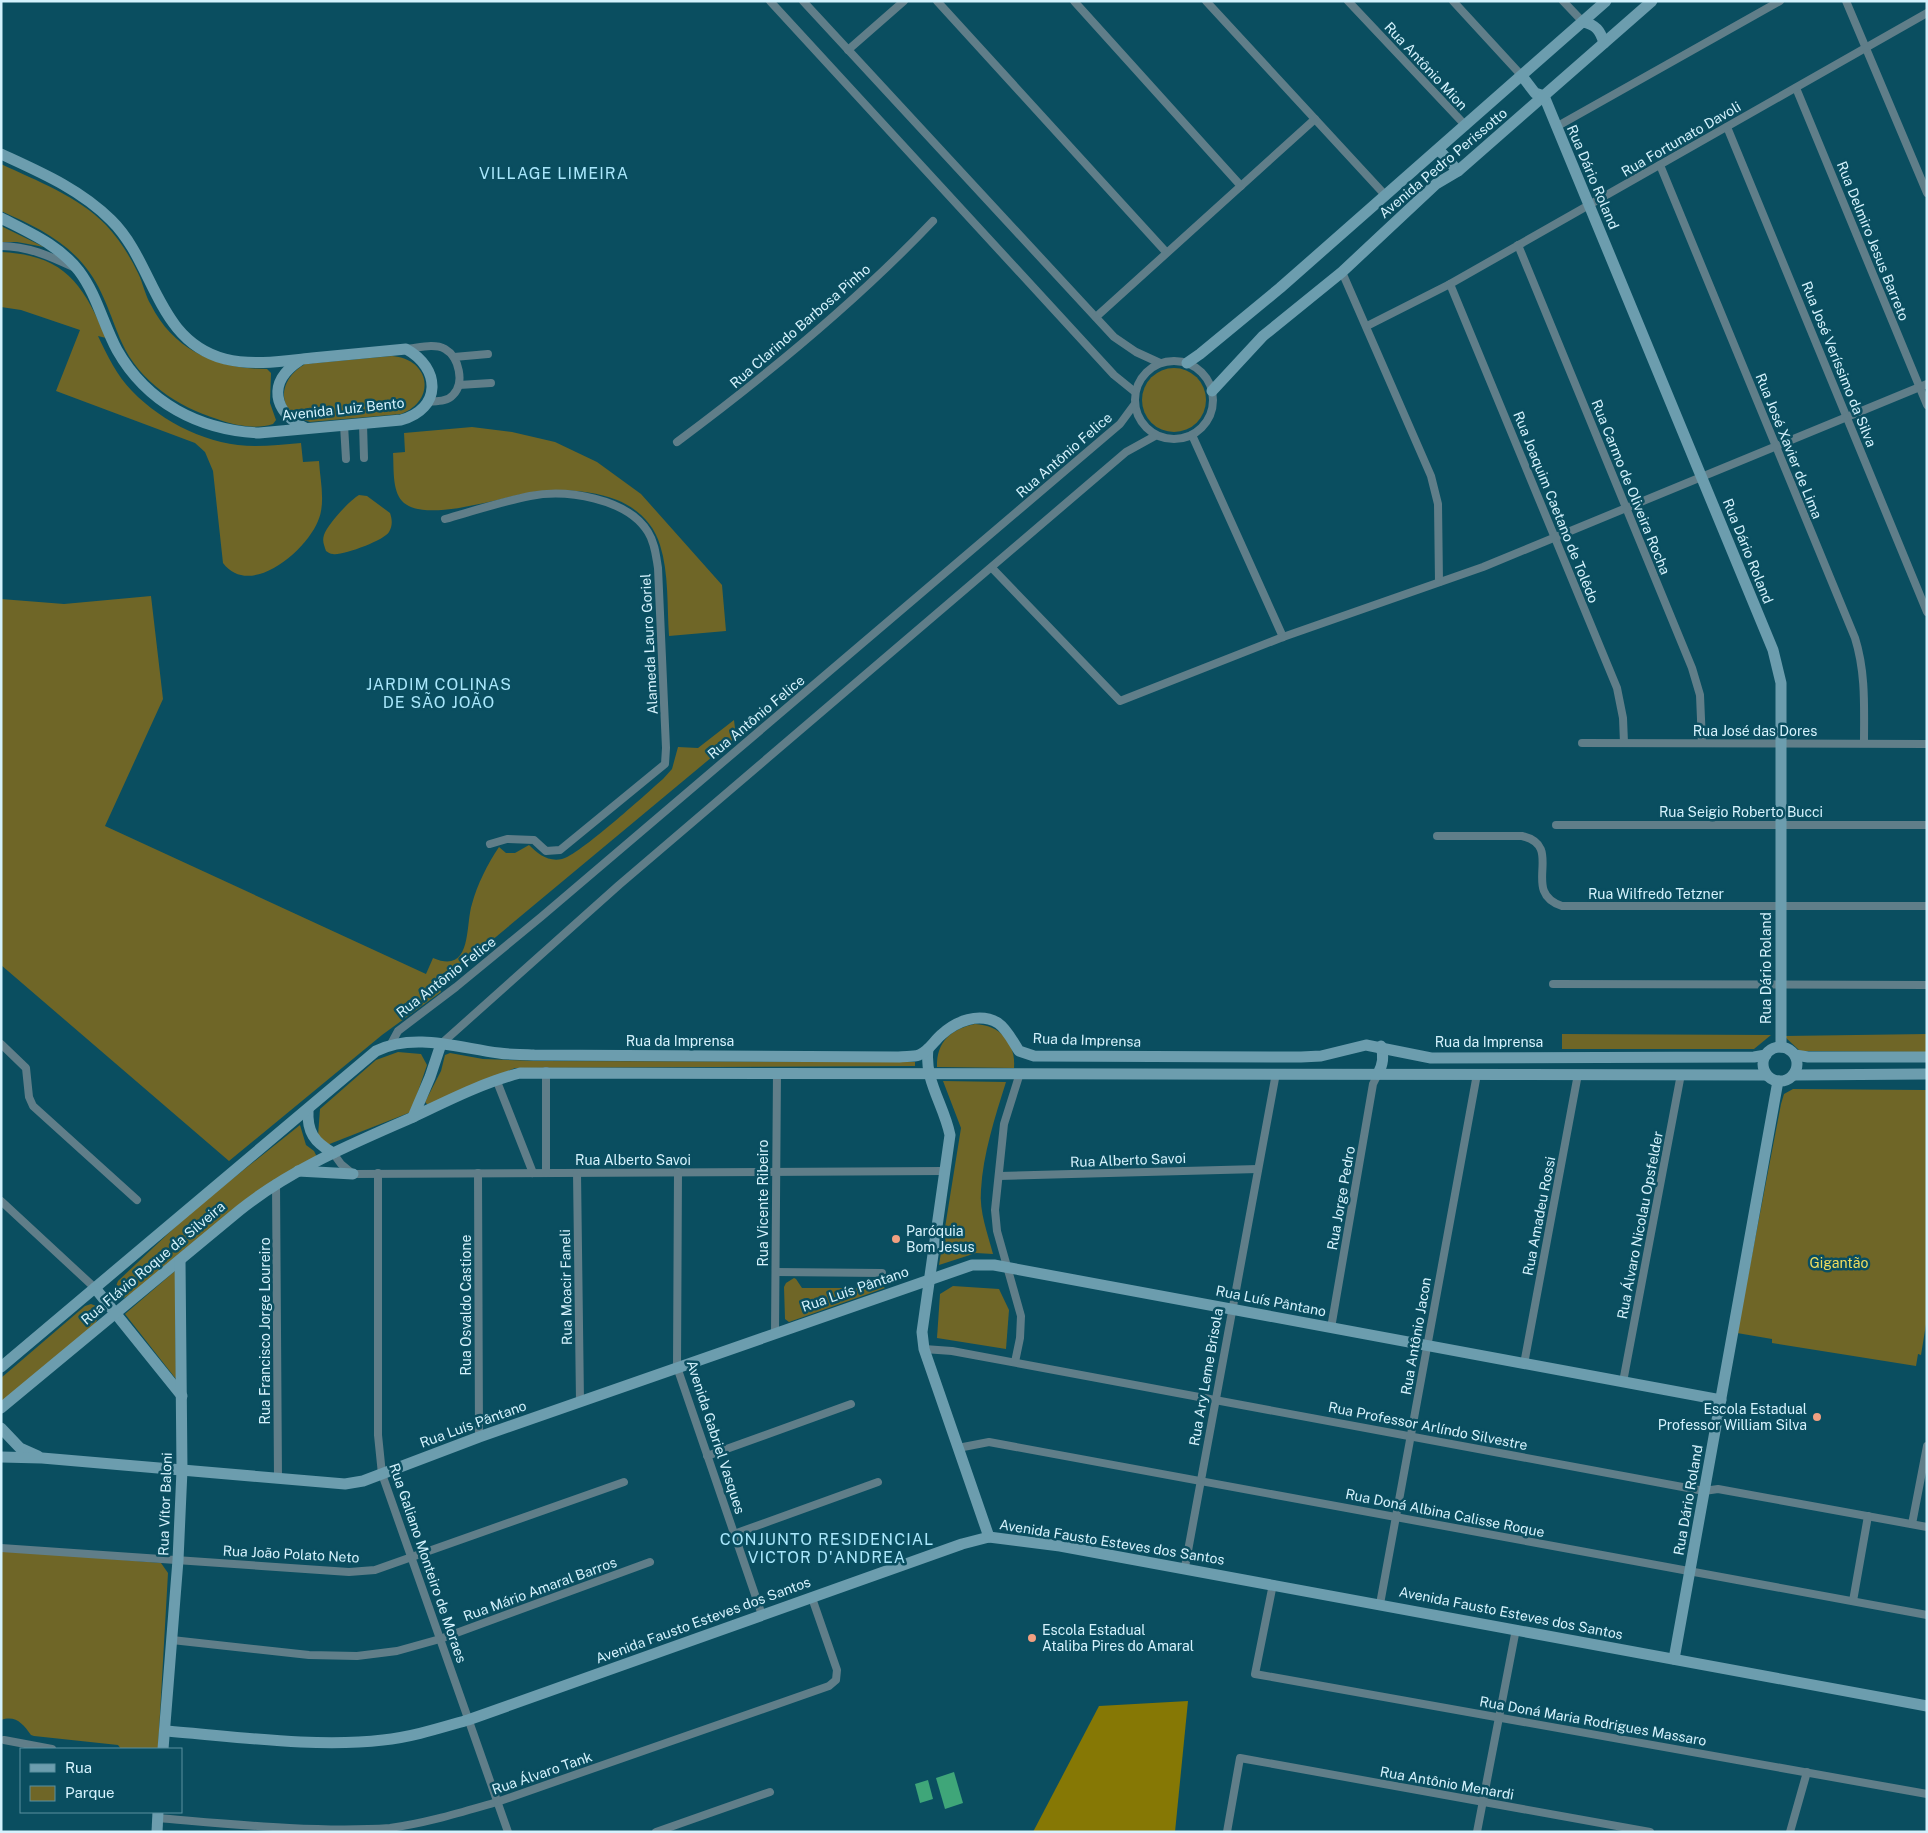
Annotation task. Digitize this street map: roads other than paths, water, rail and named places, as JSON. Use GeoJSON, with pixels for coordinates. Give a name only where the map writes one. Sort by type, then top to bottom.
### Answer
{"type":"FeatureCollection","features":[{"type":"Feature","properties":{"kind":"street"},"geometry":{"type":"LineString","coordinates":[[770,1],[1114,376],[1135,392]]}},
{"type":"Feature","properties":{"kind":"street"},"geometry":{"type":"LineString","coordinates":[[803,1],[1114,337],[1136,352],[1160,363]]}},
{"type":"Feature","properties":{"kind":"street"},"geometry":{"type":"LineString","coordinates":[[848,50],[904,1]]}},
{"type":"Feature","properties":{"kind":"street"},"geometry":{"type":"LineString","coordinates":[[937,1],[1166,252]]}},
{"type":"Feature","properties":{"kind":"street"},"geometry":{"type":"LineString","coordinates":[[1074,1],[1241,186]]}},
{"type":"Feature","properties":{"kind":"street"},"geometry":{"type":"LineString","coordinates":[[1206,1],[1386,196]]}},
{"type":"Feature","properties":{"kind":"street","name":"Rua Antônio Mion"},"geometry":{"type":"LineString","coordinates":[[1348,1],[1466,126]]}},
{"type":"Feature","properties":{"kind":"street"},"geometry":{"type":"LineString","coordinates":[[1454,1],[1535,93],[1544,96]]}},
{"type":"Feature","properties":{"kind":"street"},"geometry":{"type":"LineString","coordinates":[[1563,1],[1583,22],[1594,25],[1601,33],[1604,43]]}},
{"type":"Feature","properties":{"kind":"street","name":"Avenida Pedro Perissotto"},"geometry":{"type":"LineString","coordinates":[[1186,362],[1200,354],[1280,288],[1606,1]]}},
{"type":"Feature","properties":{"kind":"street","name":"Avenida Pedro Perissotto"},"geometry":{"type":"LineString","coordinates":[[1212,391],[1263,336],[1342,272],[1436,184],[1458,171],[1652,1]]}},
{"type":"Feature","properties":{"kind":"street"},"geometry":{"type":"LineString","coordinates":[[1556,127],[1780,1]]}},
{"type":"Feature","properties":{"kind":"street"},"geometry":{"type":"LineString","coordinates":[[1846,1],[1927,193]]}},
{"type":"Feature","properties":{"kind":"street","name":"Rua Fortunato Davoli"},"geometry":{"type":"LineString","coordinates":[[1367,326],[1450,284],[1927,13]]}},
{"type":"Feature","properties":{"kind":"street","name":"Rua Delmiro Jesus Barreto"},"geometry":{"type":"LineString","coordinates":[[1796,88],[1923,385],[1927,405]]}},
{"type":"Feature","properties":{"kind":"street","name":"Rua Dário Roland"},"geometry":{"type":"LineString","coordinates":[[1544,96],[1773,650],[1781,683],[1781,1047]]}},
{"type":"Feature","properties":{"kind":"street"},"geometry":{"type":"LineString","coordinates":[[1096,317],[1166,252],[1315,120]]}},
{"type":"Feature","properties":{"kind":"street","name":"Rua José Veríssimo da Silva"},"geometry":{"type":"LineString","coordinates":[[1727,127],[1927,612]]}},
{"type":"Feature","properties":{"kind":"street"},"geometry":{"type":"LineString","coordinates":[[1439,150],[1458,171]]}},
{"type":"Feature","properties":{"kind":"street"},"geometry":{"type":"LineString","coordinates":[[1,154],[60,181],[88,200],[112,221],[132,247],[161,307],[178,330],[199,348],[224,359],[252,363],[434,346],[445,349],[454,357],[459,371],[459,385],[453,396],[443,401],[427,402],[432,391],[432,378],[428,368],[419,356],[406,349]]}},
{"type":"Feature","properties":{"kind":"street","name":"Rua José Xavier de Lima"},"geometry":{"type":"LineString","coordinates":[[1660,165],[1861,658],[1864,676],[1864,744]]}},
{"type":"Feature","properties":{"kind":"street","name":"Avenida Luiz Bento"},"geometry":{"type":"LineString","coordinates":[[1,218],[47,242],[60,251],[78,270],[92,289],[117,350],[133,374],[154,396],[181,414],[206,425],[236,432],[258,433],[363,424],[412,417],[421,412],[427,402]]}},
{"type":"Feature","properties":{"kind":"street","name":"Rua Clarindo Barbosa Pinho"},"geometry":{"type":"LineString","coordinates":[[677,442],[724,407],[841,311],[933,221]]}},
{"type":"Feature","properties":{"kind":"street","name":"Rua Carmo de Oliveira Rocha"},"geometry":{"type":"LineString","coordinates":[[1518,245],[1692,668],[1700,695],[1702,743]]}},
{"type":"Feature","properties":{"kind":"street"},"geometry":{"type":"LineString","coordinates":[[1,246],[34,251],[78,270]]}},
{"type":"Feature","properties":{"kind":"street"},"geometry":{"type":"LineString","coordinates":[[1342,272],[1431,476],[1438,504],[1439,582]]}},
{"type":"Feature","properties":{"kind":"street","name":"Rua Joaquim Caetano de Tolêdo"},"geometry":{"type":"LineString","coordinates":[[1450,284],[1617,688],[1623,718],[1624,744]]}},
{"type":"Feature","properties":{"kind":"street"},"geometry":{"type":"LineString","coordinates":[[454,357],[488,354]]}},
{"type":"Feature","properties":{"kind":"street"},"geometry":{"type":"LineString","coordinates":[[300,360],[287,369],[280,379],[279,401],[283,413],[293,422],[306,429]]}},
{"type":"Feature","properties":{"kind":"street"},"geometry":{"type":"LineString","coordinates":[[1173,360],[1186,362],[1198,369],[1207,379],[1212,391],[1213,405],[1210,417],[1192,435],[1174,440],[1155,436],[1145,428],[1138,418],[1134,405],[1135,392],[1140,379],[1149,369],[1160,363],[1173,360]]}},
{"type":"Feature","properties":{"kind":"street"},"geometry":{"type":"LineString","coordinates":[[459,385],[491,382]]}},
{"type":"Feature","properties":{"kind":"street"},"geometry":{"type":"LineString","coordinates":[[992,568],[1120,701],[1282,636],[1512,555],[1923,385]]}},
{"type":"Feature","properties":{"kind":"street","name":"Rua Antônio Felice"},"geometry":{"type":"LineString","coordinates":[[391,1044],[398,1031],[451,991],[541,917],[1120,424],[1134,405]]}},
{"type":"Feature","properties":{"kind":"street"},"geometry":{"type":"LineString","coordinates":[[363,424],[364,458]]}},
{"type":"Feature","properties":{"kind":"street"},"geometry":{"type":"LineString","coordinates":[[344,425],[346,459]]}},
{"type":"Feature","properties":{"kind":"street"},"geometry":{"type":"LineString","coordinates":[[1192,435],[1282,636]]}},
{"type":"Feature","properties":{"kind":"street"},"geometry":{"type":"LineString","coordinates":[[412,1117],[430,1077],[440,1044],[619,885],[1126,452],[1155,436]]}},
{"type":"Feature","properties":{"kind":"street","name":"Alameda Lauro Goriel"},"geometry":{"type":"LineString","coordinates":[[445,519],[531,496],[564,495],[590,498],[628,510],[638,520],[648,532],[654,546],[658,568],[666,748],[665,764],[560,850],[546,851],[534,840],[507,839],[490,844]]}},
{"type":"Feature","properties":{"kind":"street","name":"Rua José das Dores"},"geometry":{"type":"LineString","coordinates":[[1582,743],[1927,744]]}},
{"type":"Feature","properties":{"kind":"street","name":"Rua Seigio Roberto Bucci"},"geometry":{"type":"LineString","coordinates":[[1556,825],[1927,825]]}},
{"type":"Feature","properties":{"kind":"street","name":"Rua Wilfredo Tetzner"},"geometry":{"type":"LineString","coordinates":[[1437,836],[1522,836],[1532,839],[1539,845],[1543,857],[1542,887],[1545,896],[1552,903],[1562,906],[1927,906]]}},
{"type":"Feature","properties":{"kind":"street"},"geometry":{"type":"LineString","coordinates":[[1553,984],[1927,985]]}},
{"type":"Feature","properties":{"kind":"street","name":"Rua da Imprensa"},"geometry":{"type":"LineString","coordinates":[[308,1110],[376,1051],[391,1044],[404,1042],[440,1044],[500,1053],[544,1055],[899,1057],[918,1055],[928,1049],[942,1034],[956,1024],[970,1018],[984,1019],[998,1024],[1010,1036],[1018,1051],[1034,1056],[1301,1057],[1321,1056],[1366,1045],[1381,1046],[1431,1058],[1754,1057],[1766,1055],[1770,1050],[1781,1047]]}},
{"type":"Feature","properties":{"kind":"street"},"geometry":{"type":"LineString","coordinates":[[1,1044],[26,1068],[29,1076],[29,1097],[33,1106],[137,1200]]}},
{"type":"Feature","properties":{"kind":"street"},"geometry":{"type":"LineString","coordinates":[[1378,1074],[1383,1065],[1384,1055],[1381,1046]]}},
{"type":"Feature","properties":{"kind":"street"},"geometry":{"type":"LineString","coordinates":[[1781,1047],[1787,1048],[1795,1055],[1797,1061],[1793,1075]]}},
{"type":"Feature","properties":{"kind":"street"},"geometry":{"type":"LineString","coordinates":[[928,1049],[928,1072],[946,1117],[950,1135],[928,1279],[922,1332],[924,1349],[989,1537]]}},
{"type":"Feature","properties":{"kind":"street"},"geometry":{"type":"LineString","coordinates":[[1015,1362],[1020,1338],[1021,1316],[997,1231],[995,1210],[1004,1124],[1020,1073],[1018,1051]]}},
{"type":"Feature","properties":{"kind":"street"},"geometry":{"type":"LineString","coordinates":[[1766,1055],[1763,1068],[1766,1075]]}},
{"type":"Feature","properties":{"kind":"street"},"geometry":{"type":"LineString","coordinates":[[1795,1055],[1808,1057],[1927,1057]]}},
{"type":"Feature","properties":{"kind":"street"},"geometry":{"type":"LineString","coordinates":[[546,1071],[546,1173]]}},
{"type":"Feature","properties":{"kind":"street"},"geometry":{"type":"LineString","coordinates":[[333,1153],[496,1079],[520,1072],[1681,1074],[1766,1075],[1778,1081],[1785,1081],[1793,1075],[1927,1074]]}},
{"type":"Feature","properties":{"kind":"street","name":"Rua Vicente Ribeiro"},"geometry":{"type":"LineString","coordinates":[[775,1333],[777,1072]]}},
{"type":"Feature","properties":{"kind":"street","name":"Rua Ary Leme Brisola"},"geometry":{"type":"LineString","coordinates":[[1185,1567],[1231,1309],[1276,1073]]}},
{"type":"Feature","properties":{"kind":"street","name":"Rua Jorge Pedro"},"geometry":{"type":"LineString","coordinates":[[1331,1328],[1373,1084],[1378,1074]]}},
{"type":"Feature","properties":{"kind":"street","name":"Rua Antônio Jacon"},"geometry":{"type":"LineString","coordinates":[[1380,1604],[1477,1074]]}},
{"type":"Feature","properties":{"kind":"street","name":"Rua Amadeu Rossi"},"geometry":{"type":"LineString","coordinates":[[1524,1364],[1578,1074]]}},
{"type":"Feature","properties":{"kind":"street","name":"Rua Álvaro Nicolau Opsfelder"},"geometry":{"type":"LineString","coordinates":[[1623,1382],[1681,1074]]}},
{"type":"Feature","properties":{"kind":"street"},"geometry":{"type":"LineString","coordinates":[[496,1079],[532,1173]]}},
{"type":"Feature","properties":{"kind":"street","name":"Rua Dário Roland"},"geometry":{"type":"LineString","coordinates":[[1674,1659],[1778,1081]]}},
{"type":"Feature","properties":{"kind":"street"},"geometry":{"type":"LineString","coordinates":[[308,1110],[307,1123],[311,1135],[354,1174]]}},
{"type":"Feature","properties":{"kind":"street","name":"Rua Flávio Roque da Silveira"},"geometry":{"type":"LineString","coordinates":[[1,1368],[308,1110]]}},
{"type":"Feature","properties":{"kind":"street","name":"Rua Flávio Roque da Silveira"},"geometry":{"type":"LineString","coordinates":[[4,1406],[248,1204],[276,1184],[333,1153]]}},
{"type":"Feature","properties":{"kind":"street","name":"Rua Alberto Savoi"},"geometry":{"type":"LineString","coordinates":[[999,1176],[1258,1169]]}},
{"type":"Feature","properties":{"kind":"street"},"geometry":{"type":"LineString","coordinates":[[298,1171],[354,1174]]}},
{"type":"Feature","properties":{"kind":"street","name":"Avenida Gabriel Vasques"},"geometry":{"type":"LineString","coordinates":[[678,1172],[677,1368],[762,1615]]}},
{"type":"Feature","properties":{"kind":"street","name":"Rua Alberto Savoi"},"geometry":{"type":"LineString","coordinates":[[354,1174],[943,1172]]}},
{"type":"Feature","properties":{"kind":"street","name":"Rua Galiano Monteiro de Moraes"},"geometry":{"type":"LineString","coordinates":[[378,1173],[378,1435],[382,1474],[508,1832]]}},
{"type":"Feature","properties":{"kind":"street","name":"Rua Osvaldo Castione"},"geometry":{"type":"LineString","coordinates":[[478,1173],[479,1437]]}},
{"type":"Feature","properties":{"kind":"street","name":"Rua Moacir Faneli"},"geometry":{"type":"LineString","coordinates":[[577,1173],[580,1402]]}},
{"type":"Feature","properties":{"kind":"street","name":"Rua Francisco Jorge Loureiro"},"geometry":{"type":"LineString","coordinates":[[276,1184],[278,1478]]}},
{"type":"Feature","properties":{"kind":"street"},"geometry":{"type":"LineString","coordinates":[[1,1201],[94,1288],[116,1312],[182,1396]]}},
{"type":"Feature","properties":{"kind":"street","name":"Rua Vítor Baloni"},"geometry":{"type":"LineString","coordinates":[[163,1748],[178,1560],[182,1470],[180,1260]]}},
{"type":"Feature","properties":{"kind":"street","name":"Rua Luís Pântano"},"geometry":{"type":"LineString","coordinates":[[1,1457],[42,1458],[345,1484],[382,1474],[479,1437],[972,1265],[1007,1267],[1721,1400]]}},
{"type":"Feature","properties":{"kind":"street","name":"Rua Luís Pântano"},"geometry":{"type":"LineString","coordinates":[[776,1272],[882,1273]]}},
{"type":"Feature","properties":{"kind":"street","name":"Rua Professor Arlíndo Silvestre"},"geometry":{"type":"LineString","coordinates":[[924,1349],[952,1350],[1704,1490],[1718,1489],[1927,1527]]}},
{"type":"Feature","properties":{"kind":"street"},"geometry":{"type":"LineString","coordinates":[[707,1456],[851,1404]]}},
{"type":"Feature","properties":{"kind":"street"},"geometry":{"type":"LineString","coordinates":[[2,1429],[4,1406]]}},
{"type":"Feature","properties":{"kind":"street","name":"Rua Luís Pântano"},"geometry":{"type":"LineString","coordinates":[[2,1429],[20,1448],[42,1458]]}},
{"type":"Feature","properties":{"kind":"street","name":"Rua Doná Albina Calisse Roque"},"geometry":{"type":"LineString","coordinates":[[958,1448],[989,1442],[1927,1615]]}},
{"type":"Feature","properties":{"kind":"street"},"geometry":{"type":"LineString","coordinates":[[1912,1524],[1927,1446]]}},
{"type":"Feature","properties":{"kind":"street","name":"Rua João Polato Neto"},"geometry":{"type":"LineString","coordinates":[[1,1548],[349,1572],[375,1570],[624,1482]]}},
{"type":"Feature","properties":{"kind":"street"},"geometry":{"type":"LineString","coordinates":[[734,1534],[878,1482]]}},
{"type":"Feature","properties":{"kind":"street"},"geometry":{"type":"LineString","coordinates":[[1853,1602],[1868,1516]]}},
{"type":"Feature","properties":{"kind":"street","name":"Avenida Fausto Esteves dos Santos"},"geometry":{"type":"LineString","coordinates":[[165,1731],[329,1742],[383,1740],[430,1731],[468,1720],[962,1544],[989,1537],[1060,1546],[1185,1567],[1927,1706]]}},
{"type":"Feature","properties":{"kind":"street","name":"Rua Mário Amaral Barros"},"geometry":{"type":"LineString","coordinates":[[172,1640],[309,1655],[357,1656],[397,1651],[440,1639],[650,1562]]}},
{"type":"Feature","properties":{"kind":"street","name":"Rua Doná Maria Rodrigues Massaro"},"geometry":{"type":"LineString","coordinates":[[1273,1584],[1255,1674],[1927,1794]]}},
{"type":"Feature","properties":{"kind":"street","name":"Rua Álvaro Tank"},"geometry":{"type":"LineString","coordinates":[[158,1815],[323,1831],[389,1828],[443,1818],[497,1802],[829,1686],[836,1680],[837,1670],[812,1598]]}},
{"type":"Feature","properties":{"kind":"street"},"geometry":{"type":"LineString","coordinates":[[1477,1832],[1516,1629]]}},
{"type":"Feature","properties":{"kind":"street"},"geometry":{"type":"LineString","coordinates":[[4,1740],[47,1748]]}},
{"type":"Feature","properties":{"kind":"street","name":"Rua Antônio Menardi"},"geometry":{"type":"LineString","coordinates":[[1227,1832],[1240,1758],[1650,1832]]}},
{"type":"Feature","properties":{"kind":"street"},"geometry":{"type":"LineString","coordinates":[[1790,1832],[1807,1772]]}},
{"type":"Feature","properties":{"kind":"street"},"geometry":{"type":"LineString","coordinates":[[656,1832],[770,1792]]}},
{"type":"Feature","properties":{"kind":"street"},"geometry":{"type":"LineString","coordinates":[[156,1832],[158,1815]]}},
{"type":"Feature","properties":{"kind":"place","name":"Paróquia Bom Jesus"},"geometry":{"type":"Point","coordinates":[896,1239]}},
{"type":"Feature","properties":{"kind":"place","name":"Escola Estadual Professor William Silva"},"geometry":{"type":"Point","coordinates":[1817,1417]}},
{"type":"Feature","properties":{"kind":"place","name":"Escola Estadual Ataliba Pires do Amaral"},"geometry":{"type":"Point","coordinates":[1032,1638]}},
{"type":"Feature","properties":{"kind":"district","name":"VILLAGE LIMEIRA"},"geometry":{"type":"Point","coordinates":[554,173]}},
{"type":"Feature","properties":{"kind":"district","name":"JARDIM COLINAS DE SÃO JOÃO"},"geometry":{"type":"Point","coordinates":[439,693]}},
{"type":"Feature","properties":{"kind":"district","name":"CONJUNTO RESIDENCIAL VICTOR D'ANDREA"},"geometry":{"type":"Point","coordinates":[827,1548]}},
{"type":"Feature","properties":{"kind":"park label","name":"Gigantão"},"geometry":{"type":"Point","coordinates":[1839,1263]}}]}
